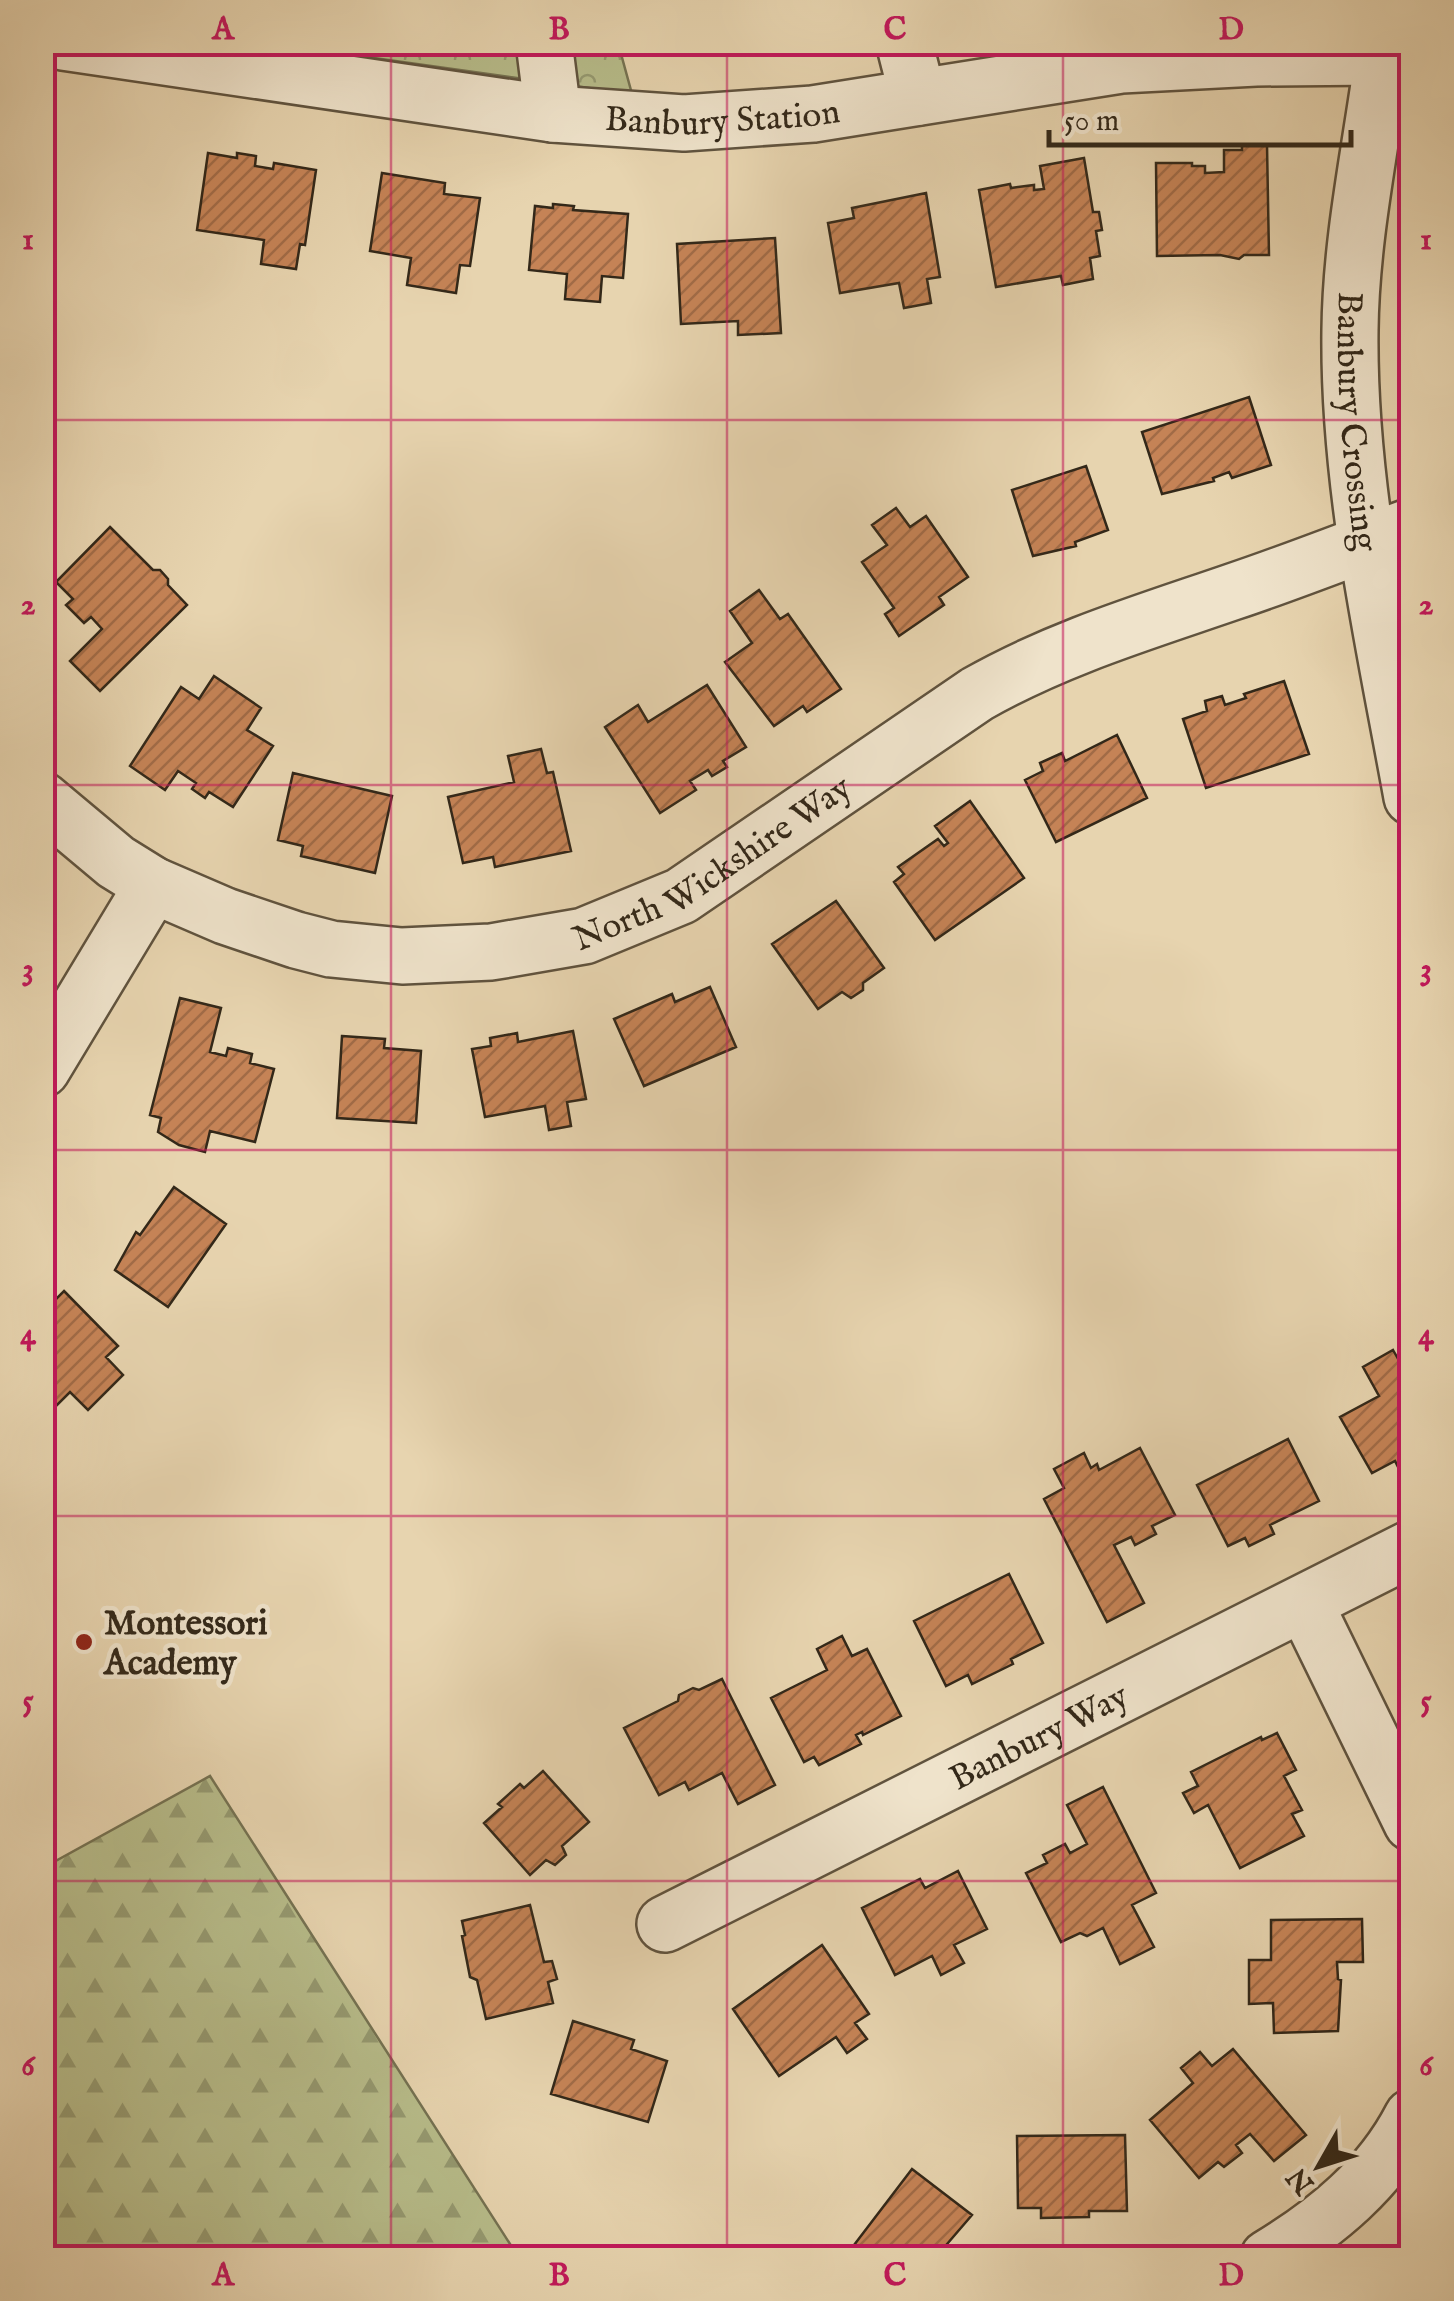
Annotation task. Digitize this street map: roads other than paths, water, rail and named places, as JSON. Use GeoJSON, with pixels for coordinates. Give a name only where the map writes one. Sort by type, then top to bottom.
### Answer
{"type":"FeatureCollection","features":[{"type":"Feature","properties":{"kind":"street","name":"Banbury Station"},"geometry":{"type":"LineString","coordinates":[[63,42],[553,114],[716,123],[813,114],[1122,65],[1384,50]]}},
{"type":"Feature","properties":{"kind":"street"},"geometry":{"type":"LineString","coordinates":[[544,42],[553,114]]}},
{"type":"Feature","properties":{"kind":"street"},"geometry":{"type":"LineString","coordinates":[[904,42],[918,98]]}},
{"type":"Feature","properties":{"kind":"street","name":"Banbury Crossing"},"geometry":{"type":"LineString","coordinates":[[1384,50],[1356,243],[1350,313],[1352,424],[1388,534],[1412,797]]}},
{"type":"Feature","properties":{"kind":"street","name":"North Wickshire Way"},"geometry":{"type":"LineString","coordinates":[[42,800],[116,862],[152,885],[225,916],[331,949],[440,956],[584,936],[646,913],[706,881],[1011,674],[1089,640],[1271,579],[1388,534]]}},
{"type":"Feature","properties":{"kind":"street"},"geometry":{"type":"LineString","coordinates":[[42,1069],[152,885]]}},
{"type":"Feature","properties":{"kind":"street","name":"Banbury Way"},"geometry":{"type":"LineString","coordinates":[[665,1924],[1412,1548]]}},
{"type":"Feature","properties":{"kind":"street"},"geometry":{"type":"LineString","coordinates":[[1305,1604],[1412,1823]]}},
{"type":"Feature","properties":{"kind":"street"},"geometry":{"type":"LineString","coordinates":[[1268,2258],[1315,2228],[1357,2190],[1391,2152],[1412,2118]]}},
{"type":"Feature","properties":{"kind":"place","name":"Montessori Academy"},"geometry":{"type":"Point","coordinates":[84,1642]}}]}
